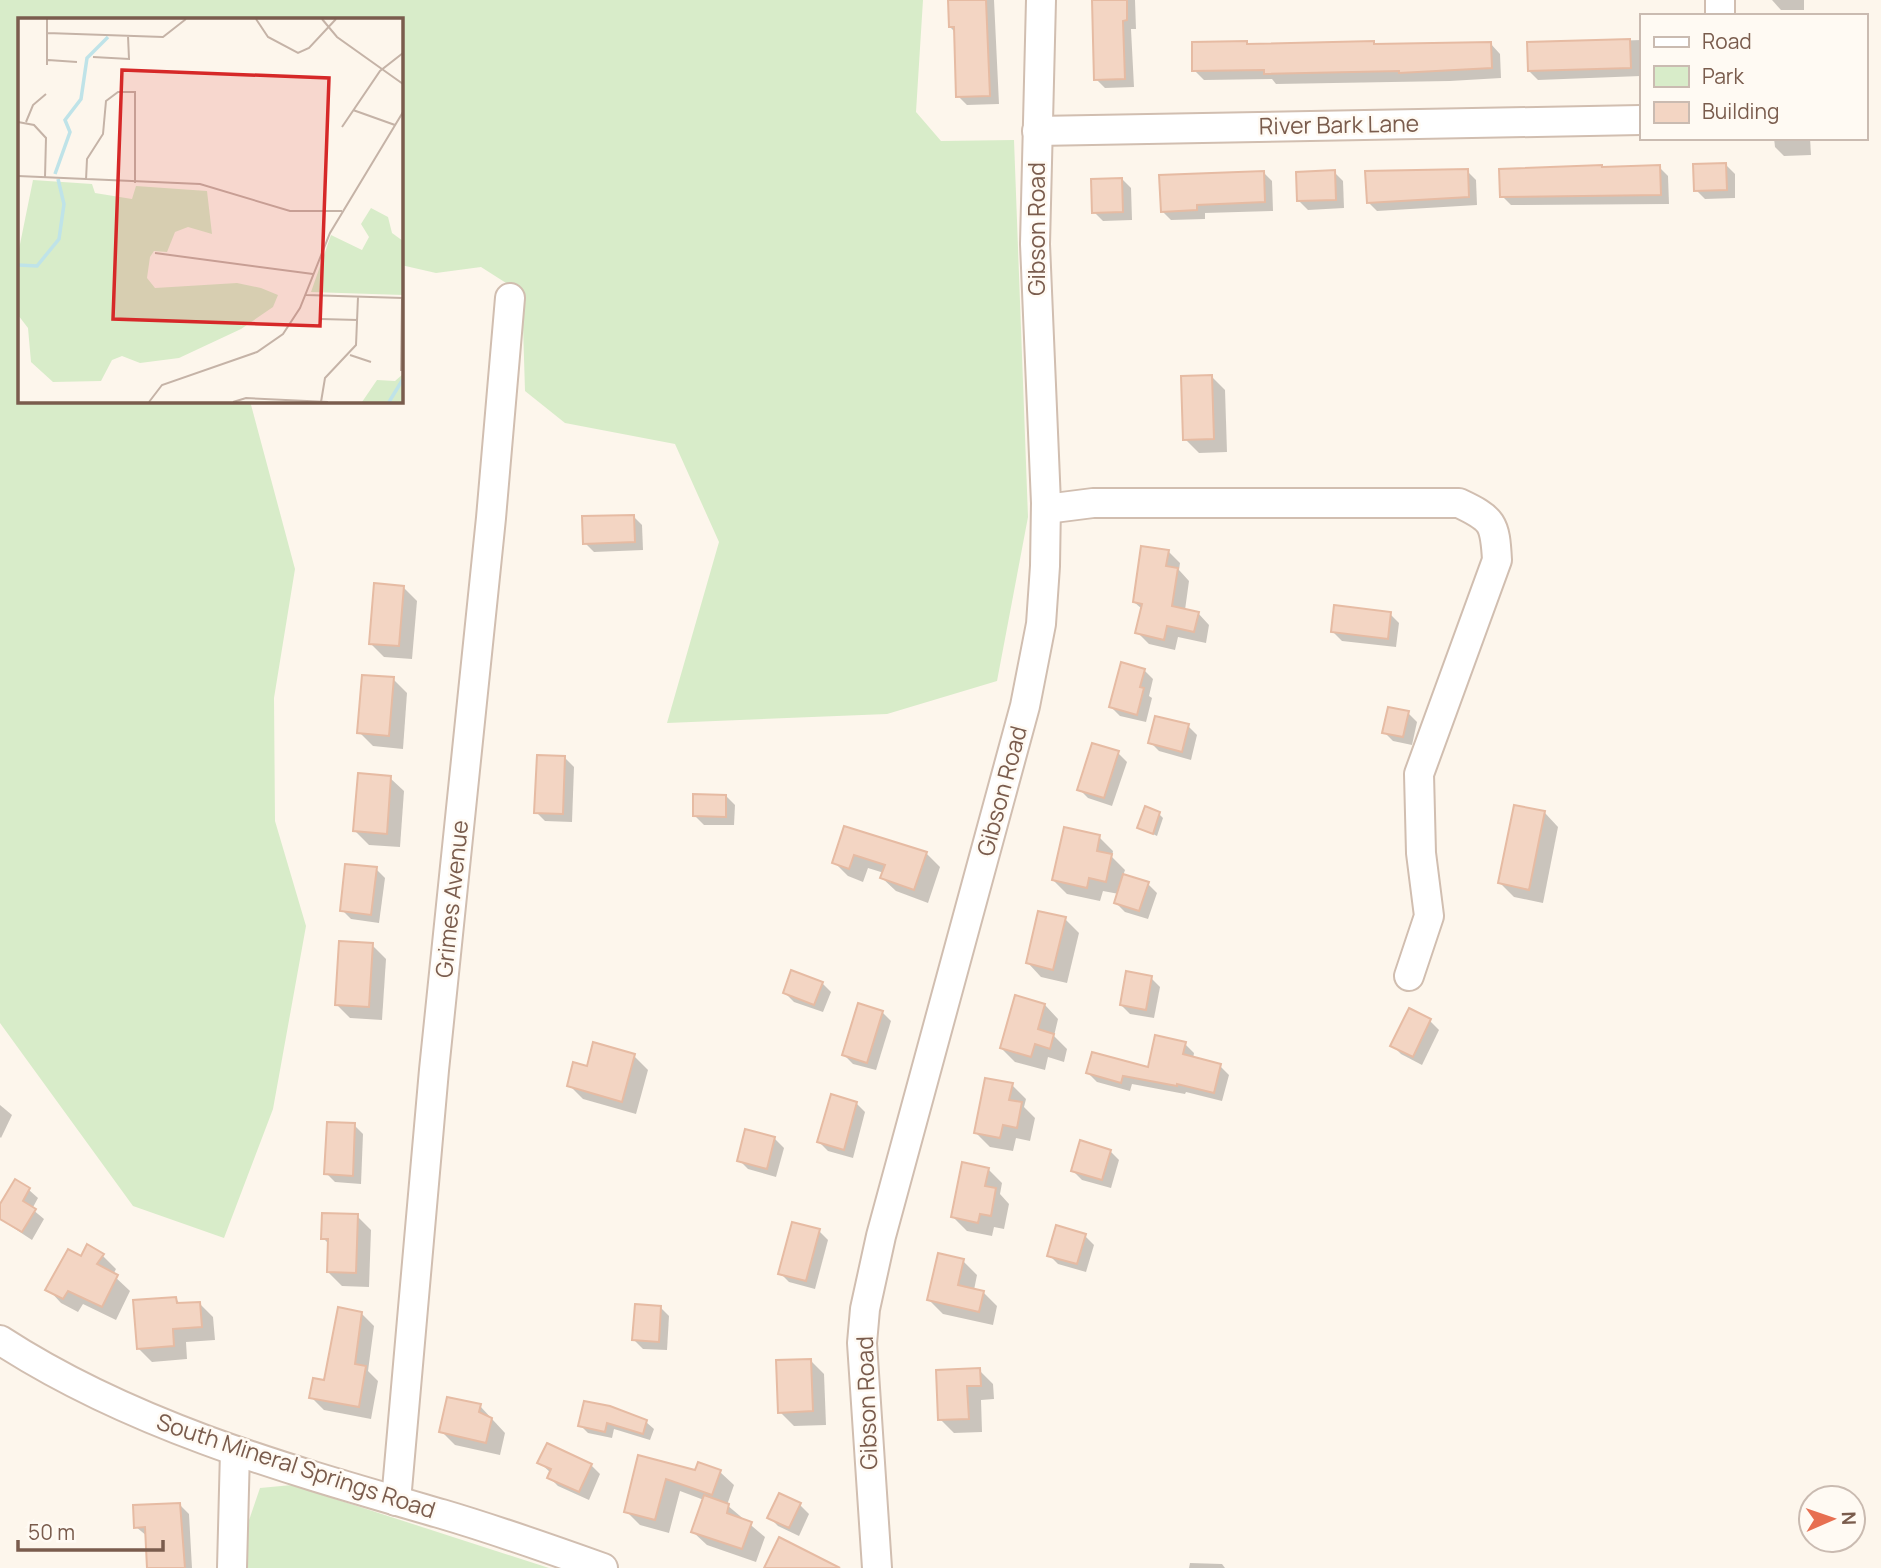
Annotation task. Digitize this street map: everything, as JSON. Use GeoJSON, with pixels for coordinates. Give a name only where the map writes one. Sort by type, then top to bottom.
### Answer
{"type":"FeatureCollection","features":[{"type":"Feature","properties":{"kind":"street","name":"Gibson Road"},"geometry":{"type":"LineString","coordinates":[[877,1568],[862,1366],[866,1309],[881,1236],[1025,706],[1041,624],[1046,509],[1035,244],[1041,0]]}},
{"type":"Feature","properties":{"kind":"street","name":"River Bark Lane"},"geometry":{"type":"LineString","coordinates":[[1037,131],[1640,120]]}},
{"type":"Feature","properties":{"kind":"street","name":"Grimes Avenue"},"geometry":{"type":"LineString","coordinates":[[396,1501],[435,1062],[491,518],[510,298]]}},
{"type":"Feature","properties":{"kind":"street"},"geometry":{"type":"LineString","coordinates":[[1046,509],[1093,503],[1459,503],[1483,515],[1495,532],[1497,560],[1419,774],[1421,853],[1429,916],[1409,976]]}},
{"type":"Feature","properties":{"kind":"street","name":"South Mineral Springs Road"},"geometry":{"type":"LineString","coordinates":[[0,1340],[58,1375],[135,1413],[234,1451],[446,1515],[603,1568]]}},
{"type":"Feature","properties":{"kind":"street"},"geometry":{"type":"LineString","coordinates":[[232,1568],[234,1451]]}},
{"type":"Feature","properties":{"kind":"green space"},"geometry":{"type":"Polygon","coordinates":[[[0,0],[923,0],[916,112],[941,141],[1014,140],[1028,517],[997,681],[887,714],[667,723],[719,542],[675,444],[565,423],[525,391],[522,293],[481,267],[436,273],[402,265],[402,18],[18,18],[18,402],[250,402],[295,569],[274,698],[275,821],[306,926],[273,1109],[224,1238],[133,1206],[0,1023],[0,0]]]}},
{"type":"Feature","properties":{"kind":"green space"},"geometry":{"type":"Polygon","coordinates":[[[292,1485],[549,1568],[246,1568],[246,1529],[260,1488],[292,1485]]]}},
{"type":"Feature","properties":{"kind":"building"},"geometry":{"type":"Polygon","coordinates":[[[948,0],[986,0],[990,96],[956,97],[954,27],[949,27],[948,0]]]}},
{"type":"Feature","properties":{"kind":"building"},"geometry":{"type":"Polygon","coordinates":[[[1092,0],[1127,0],[1127,20],[1123,21],[1125,79],[1094,80],[1092,0]]]}},
{"type":"Feature","properties":{"kind":"building"},"geometry":{"type":"Polygon","coordinates":[[[1630,39],[1631,68],[1528,71],[1527,42],[1630,39]]]}},
{"type":"Feature","properties":{"kind":"building"},"geometry":{"type":"Polygon","coordinates":[[[1247,41],[1247,44],[1491,42],[1492,68],[1399,73],[1264,74],[1264,70],[1192,71],[1192,42],[1247,41]]]}},
{"type":"Feature","properties":{"kind":"building"},"geometry":{"type":"Polygon","coordinates":[[[1726,163],[1727,190],[1694,191],[1693,164],[1726,163]]]}},
{"type":"Feature","properties":{"kind":"building"},"geometry":{"type":"Polygon","coordinates":[[[1660,165],[1661,195],[1500,197],[1499,169],[1660,165]]]}},
{"type":"Feature","properties":{"kind":"building"},"geometry":{"type":"Polygon","coordinates":[[[1468,169],[1469,197],[1367,203],[1365,171],[1468,169]]]}},
{"type":"Feature","properties":{"kind":"building"},"geometry":{"type":"Polygon","coordinates":[[[1335,170],[1336,200],[1297,201],[1296,172],[1335,170]]]}},
{"type":"Feature","properties":{"kind":"building"},"geometry":{"type":"Polygon","coordinates":[[[1264,171],[1265,202],[1197,205],[1197,210],[1161,212],[1159,175],[1264,171]]]}},
{"type":"Feature","properties":{"kind":"building"},"geometry":{"type":"Polygon","coordinates":[[[1122,178],[1123,212],[1092,213],[1091,179],[1122,178]]]}},
{"type":"Feature","properties":{"kind":"building"},"geometry":{"type":"Polygon","coordinates":[[[1212,375],[1214,439],[1183,440],[1181,376],[1212,375]]]}},
{"type":"Feature","properties":{"kind":"building"},"geometry":{"type":"Polygon","coordinates":[[[634,515],[635,542],[583,544],[582,516],[634,515]]]}},
{"type":"Feature","properties":{"kind":"building"},"geometry":{"type":"Polygon","coordinates":[[[1141,546],[1169,550],[1166,566],[1178,568],[1172,606],[1199,612],[1194,632],[1167,626],[1164,640],[1135,633],[1142,604],[1133,602],[1141,546]]]}},
{"type":"Feature","properties":{"kind":"building"},"geometry":{"type":"Polygon","coordinates":[[[374,583],[404,586],[399,646],[369,644],[374,583]]]}},
{"type":"Feature","properties":{"kind":"building"},"geometry":{"type":"Polygon","coordinates":[[[1334,605],[1391,612],[1388,639],[1331,632],[1334,605]]]}},
{"type":"Feature","properties":{"kind":"building"},"geometry":{"type":"Polygon","coordinates":[[[1121,662],[1145,669],[1140,687],[1144,688],[1137,715],[1109,707],[1121,662]]]}},
{"type":"Feature","properties":{"kind":"building"},"geometry":{"type":"Polygon","coordinates":[[[362,675],[394,677],[389,736],[357,733],[362,675]]]}},
{"type":"Feature","properties":{"kind":"building"},"geometry":{"type":"Polygon","coordinates":[[[1388,707],[1409,711],[1403,737],[1382,733],[1388,707]]]}},
{"type":"Feature","properties":{"kind":"building"},"geometry":{"type":"Polygon","coordinates":[[[1155,716],[1189,724],[1182,752],[1148,743],[1155,716]]]}},
{"type":"Feature","properties":{"kind":"building"},"geometry":{"type":"Polygon","coordinates":[[[1092,743],[1119,751],[1104,798],[1077,790],[1092,743]]]}},
{"type":"Feature","properties":{"kind":"building"},"geometry":{"type":"Polygon","coordinates":[[[537,755],[565,756],[563,814],[534,813],[537,755]]]}},
{"type":"Feature","properties":{"kind":"building"},"geometry":{"type":"Polygon","coordinates":[[[358,773],[391,776],[387,834],[353,831],[358,773]]]}},
{"type":"Feature","properties":{"kind":"building"},"geometry":{"type":"Polygon","coordinates":[[[693,794],[726,795],[726,817],[693,816],[693,794]]]}},
{"type":"Feature","properties":{"kind":"building"},"geometry":{"type":"Polygon","coordinates":[[[1514,805],[1545,811],[1529,890],[1498,883],[1514,805]]]}},
{"type":"Feature","properties":{"kind":"building"},"geometry":{"type":"Polygon","coordinates":[[[1145,806],[1160,812],[1153,834],[1137,828],[1145,806]]]}},
{"type":"Feature","properties":{"kind":"building"},"geometry":{"type":"Polygon","coordinates":[[[844,826],[927,852],[914,890],[880,878],[885,865],[854,855],[849,869],[832,863],[844,826]]]}},
{"type":"Feature","properties":{"kind":"building"},"geometry":{"type":"Polygon","coordinates":[[[1064,827],[1100,835],[1097,851],[1112,854],[1106,882],[1089,878],[1087,888],[1052,880],[1064,827]]]}},
{"type":"Feature","properties":{"kind":"building"},"geometry":{"type":"Polygon","coordinates":[[[345,864],[377,867],[371,915],[340,911],[345,864]]]}},
{"type":"Feature","properties":{"kind":"building"},"geometry":{"type":"Polygon","coordinates":[[[1123,874],[1149,882],[1139,911],[1114,903],[1123,874]]]}},
{"type":"Feature","properties":{"kind":"building"},"geometry":{"type":"Polygon","coordinates":[[[1038,911],[1066,917],[1053,970],[1026,963],[1038,911]]]}},
{"type":"Feature","properties":{"kind":"building"},"geometry":{"type":"Polygon","coordinates":[[[339,941],[373,943],[369,1007],[335,1005],[339,941]]]}},
{"type":"Feature","properties":{"kind":"building"},"geometry":{"type":"Polygon","coordinates":[[[791,970],[823,982],[814,1005],[783,993],[791,970]]]}},
{"type":"Feature","properties":{"kind":"building"},"geometry":{"type":"Polygon","coordinates":[[[1126,971],[1152,976],[1146,1010],[1120,1005],[1126,971]]]}},
{"type":"Feature","properties":{"kind":"building"},"geometry":{"type":"Polygon","coordinates":[[[1015,995],[1045,1004],[1038,1029],[1054,1034],[1050,1049],[1035,1044],[1031,1057],[1000,1048],[1015,995]]]}},
{"type":"Feature","properties":{"kind":"building"},"geometry":{"type":"Polygon","coordinates":[[[858,1003],[883,1011],[867,1063],[842,1055],[858,1003]]]}},
{"type":"Feature","properties":{"kind":"building"},"geometry":{"type":"Polygon","coordinates":[[[1409,1008],[1431,1019],[1413,1057],[1390,1046],[1409,1008]]]}},
{"type":"Feature","properties":{"kind":"building"},"geometry":{"type":"Polygon","coordinates":[[[1155,1035],[1186,1042],[1183,1054],[1221,1064],[1214,1093],[1123,1076],[1121,1083],[1086,1073],[1092,1052],[1148,1067],[1155,1035]]]}},
{"type":"Feature","properties":{"kind":"building"},"geometry":{"type":"Polygon","coordinates":[[[593,1042],[635,1054],[622,1102],[567,1086],[573,1062],[587,1066],[593,1042]]]}},
{"type":"Feature","properties":{"kind":"building"},"geometry":{"type":"Polygon","coordinates":[[[985,1078],[1013,1083],[1009,1100],[1022,1102],[1017,1128],[1003,1125],[1000,1138],[974,1133],[985,1078]]]}},
{"type":"Feature","properties":{"kind":"building"},"geometry":{"type":"Polygon","coordinates":[[[831,1094],[857,1102],[844,1150],[817,1142],[831,1094]]]}},
{"type":"Feature","properties":{"kind":"building"},"geometry":{"type":"Polygon","coordinates":[[[327,1122],[355,1123],[353,1176],[324,1174],[327,1122]]]}},
{"type":"Feature","properties":{"kind":"building"},"geometry":{"type":"Polygon","coordinates":[[[745,1129],[775,1137],[767,1169],[737,1161],[745,1129]]]}},
{"type":"Feature","properties":{"kind":"building"},"geometry":{"type":"Polygon","coordinates":[[[1080,1140],[1111,1150],[1102,1180],[1071,1171],[1080,1140]]]}},
{"type":"Feature","properties":{"kind":"building"},"geometry":{"type":"Polygon","coordinates":[[[962,1162],[989,1168],[985,1186],[996,1188],[991,1216],[980,1214],[978,1223],[951,1217],[962,1162]]]}},
{"type":"Feature","properties":{"kind":"building"},"geometry":{"type":"Polygon","coordinates":[[[15,1179],[30,1188],[23,1201],[36,1209],[22,1232],[0,1219],[0,1204],[15,1179]]]}},
{"type":"Feature","properties":{"kind":"building"},"geometry":{"type":"Polygon","coordinates":[[[322,1213],[358,1214],[356,1273],[327,1272],[328,1239],[321,1239],[322,1213]]]}},
{"type":"Feature","properties":{"kind":"building"},"geometry":{"type":"Polygon","coordinates":[[[792,1222],[820,1229],[806,1281],[778,1274],[792,1222]]]}},
{"type":"Feature","properties":{"kind":"building"},"geometry":{"type":"Polygon","coordinates":[[[1056,1225],[1086,1234],[1077,1264],[1047,1256],[1056,1225]]]}},
{"type":"Feature","properties":{"kind":"building"},"geometry":{"type":"Polygon","coordinates":[[[87,1244],[104,1254],[97,1264],[118,1275],[102,1307],[68,1291],[63,1299],[45,1290],[68,1249],[81,1256],[87,1244]]]}},
{"type":"Feature","properties":{"kind":"building"},"geometry":{"type":"Polygon","coordinates":[[[938,1253],[964,1259],[958,1285],[984,1291],[979,1312],[927,1300],[938,1253]]]}},
{"type":"Feature","properties":{"kind":"building"},"geometry":{"type":"Polygon","coordinates":[[[176,1297],[177,1303],[200,1302],[202,1327],[173,1329],[174,1346],[137,1349],[133,1300],[176,1297]]]}},
{"type":"Feature","properties":{"kind":"building"},"geometry":{"type":"Polygon","coordinates":[[[635,1304],[661,1306],[659,1342],[632,1340],[635,1304]]]}},
{"type":"Feature","properties":{"kind":"building"},"geometry":{"type":"Polygon","coordinates":[[[338,1307],[362,1312],[355,1364],[366,1366],[359,1407],[309,1398],[313,1378],[324,1380],[338,1307]]]}},
{"type":"Feature","properties":{"kind":"building"},"geometry":{"type":"Polygon","coordinates":[[[811,1359],[813,1411],[778,1413],[776,1360],[811,1359]]]}},
{"type":"Feature","properties":{"kind":"building"},"geometry":{"type":"Polygon","coordinates":[[[980,1368],[981,1386],[967,1386],[969,1419],[938,1420],[936,1370],[980,1368]]]}},
{"type":"Feature","properties":{"kind":"building"},"geometry":{"type":"Polygon","coordinates":[[[447,1397],[481,1404],[479,1412],[492,1418],[486,1443],[439,1432],[447,1397]]]}},
{"type":"Feature","properties":{"kind":"building"},"geometry":{"type":"Polygon","coordinates":[[[584,1401],[610,1406],[647,1420],[643,1434],[607,1423],[605,1432],[578,1426],[584,1401]]]}},
{"type":"Feature","properties":{"kind":"building"},"geometry":{"type":"Polygon","coordinates":[[[547,1443],[592,1464],[579,1492],[547,1478],[551,1469],[537,1463],[547,1443]]]}},
{"type":"Feature","properties":{"kind":"building"},"geometry":{"type":"Polygon","coordinates":[[[638,1455],[695,1470],[698,1462],[721,1470],[712,1495],[666,1479],[655,1520],[624,1512],[638,1455]]]}},
{"type":"Feature","properties":{"kind":"building"},"geometry":{"type":"Polygon","coordinates":[[[779,1493],[801,1503],[789,1528],[767,1518],[779,1493]]]}},
{"type":"Feature","properties":{"kind":"building"},"geometry":{"type":"Polygon","coordinates":[[[704,1495],[729,1504],[727,1513],[752,1522],[742,1549],[691,1532],[704,1495]]]}},
{"type":"Feature","properties":{"kind":"building"},"geometry":{"type":"Polygon","coordinates":[[[180,1503],[185,1568],[147,1568],[145,1527],[134,1528],[133,1505],[180,1503]]]}},
{"type":"Feature","properties":{"kind":"building"},"geometry":{"type":"Polygon","coordinates":[[[779,1537],[840,1568],[764,1568],[779,1537]]]}}]}
